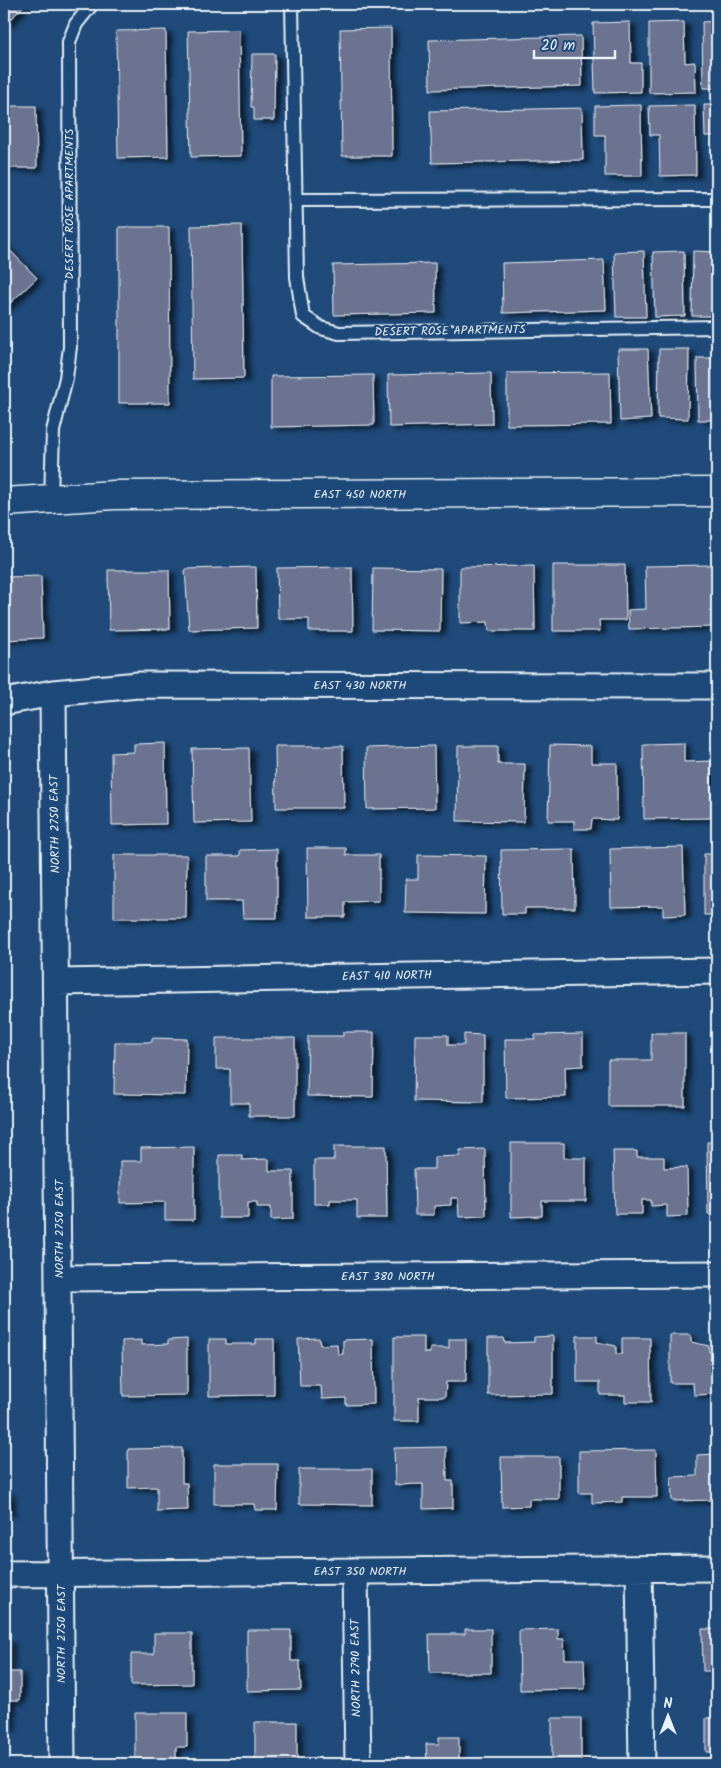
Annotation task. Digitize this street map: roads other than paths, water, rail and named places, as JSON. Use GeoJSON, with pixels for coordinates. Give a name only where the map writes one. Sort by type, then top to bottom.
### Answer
{"type":"FeatureCollection","features":[{"type":"Feature","properties":{"kind":"street","name":"EAST 450 NORTH"},"geometry":{"type":"LineString","coordinates":[[4,502],[114,495],[717,492]]}},
{"type":"Feature","properties":{"kind":"street","name":"EAST 430 NORTH"},"geometry":{"type":"LineString","coordinates":[[4,702],[53,693],[138,685],[717,686]]}},
{"type":"Feature","properties":{"kind":"street","name":"NORTH 2750 EAST"},"geometry":{"type":"LineString","coordinates":[[53,693],[57,982],[62,1764]]}},
{"type":"Feature","properties":{"kind":"street","name":"EAST 410 NORTH"},"geometry":{"type":"LineString","coordinates":[[57,982],[717,971]]}},
{"type":"Feature","properties":{"kind":"street","name":"EAST 380 NORTH"},"geometry":{"type":"LineString","coordinates":[[59,1278],[717,1274]]}},
{"type":"Feature","properties":{"kind":"street","name":"EAST 350 NORTH"},"geometry":{"type":"LineString","coordinates":[[4,1574],[717,1568]]}},
{"type":"Feature","properties":{"kind":"street"},"geometry":{"type":"LineString","coordinates":[[639,1569],[642,1764]]}},
{"type":"Feature","properties":{"kind":"street","name":"NORTH 2790 EAST"},"geometry":{"type":"LineString","coordinates":[[354,1571],[358,1764]]}},
{"type":"Feature","properties":{"kind":"lane","name":"DESERT ROSE APARTMENTS"},"geometry":{"type":"LineString","coordinates":[[51,498],[53,431],[66,378],[70,347],[69,42],[76,24],[92,4]]}},
{"type":"Feature","properties":{"kind":"lane","name":"DESERT ROSE APARTMENTS"},"geometry":{"type":"LineString","coordinates":[[292,4],[296,200],[300,297],[304,316],[321,328],[340,333],[717,327]]}},
{"type":"Feature","properties":{"kind":"lane"},"geometry":{"type":"LineString","coordinates":[[296,200],[717,199]]}}]}
